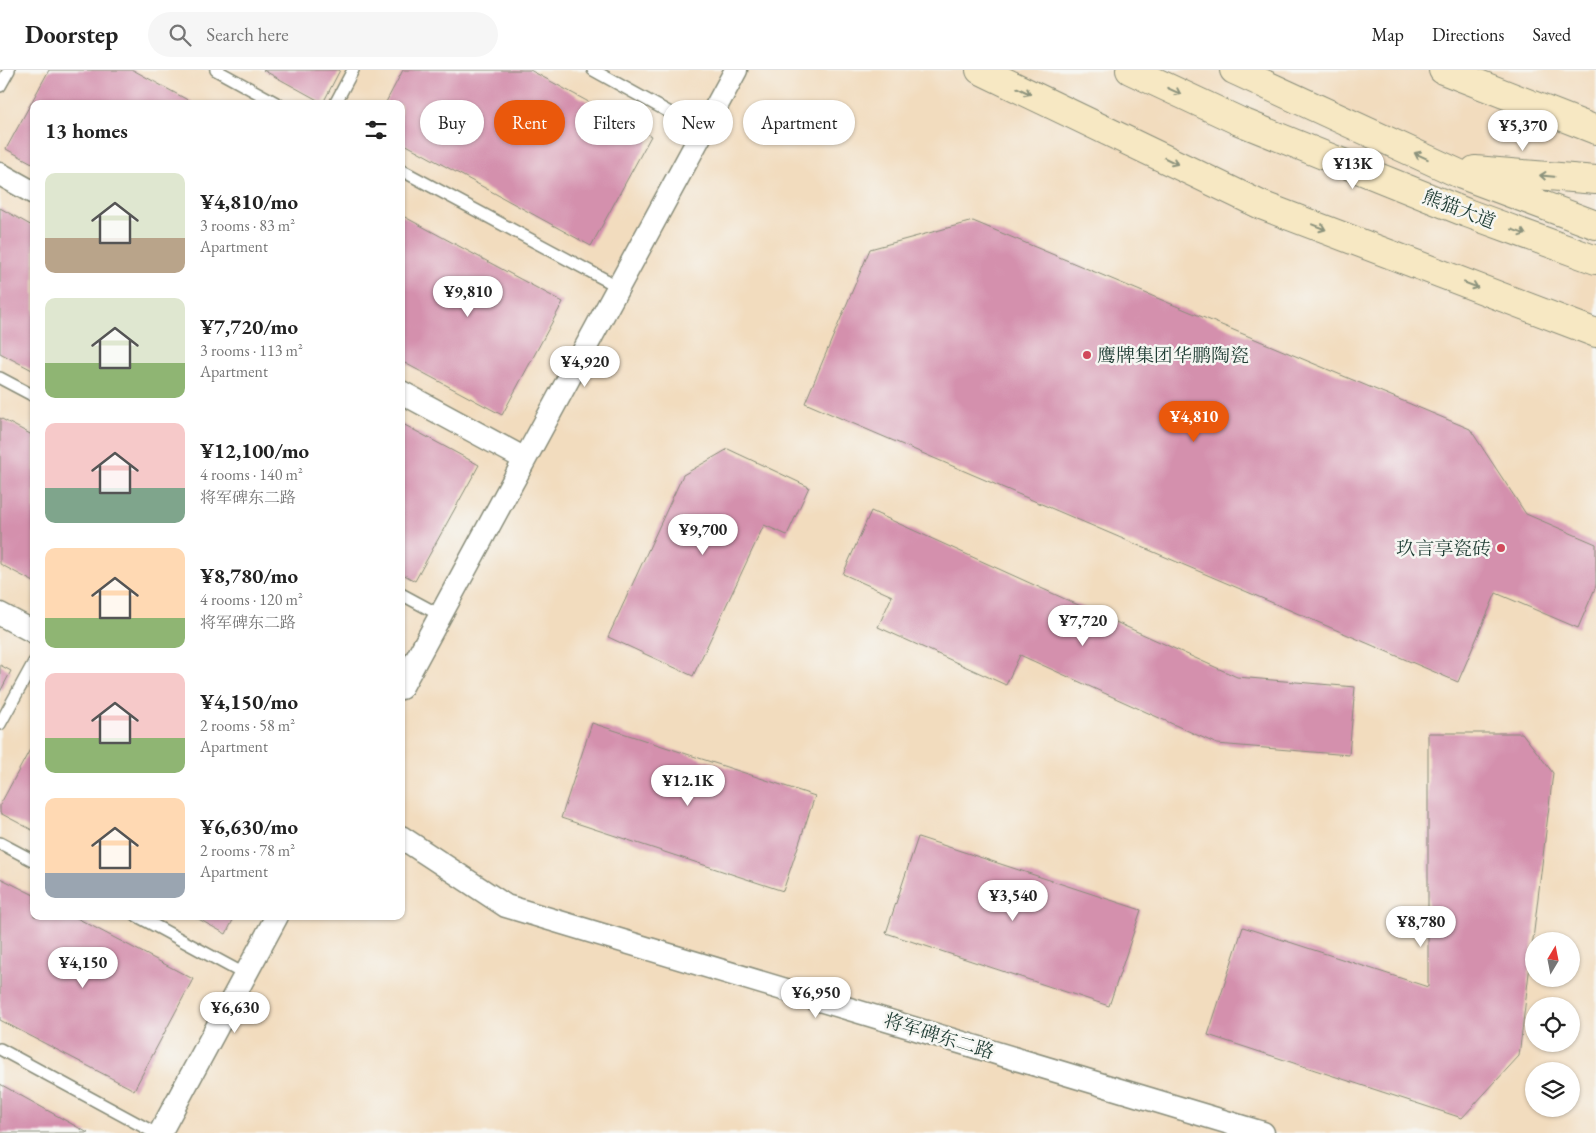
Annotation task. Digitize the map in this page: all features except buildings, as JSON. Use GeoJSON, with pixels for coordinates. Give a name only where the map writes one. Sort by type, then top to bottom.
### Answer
{"type":"FeatureCollection","features":[{"type":"Feature","properties":{"kind":"main road"},"geometry":{"type":"LineString","coordinates":[[980,70],[1261,205],[1596,333]]}},
{"type":"Feature","properties":{"kind":"main road","name":"熊猫大道"},"geometry":{"type":"LineString","coordinates":[[1130,70],[1240,121],[1467,213],[1596,260]]}},
{"type":"Feature","properties":{"kind":"main road","name":"熊猫大道"},"geometry":{"type":"LineString","coordinates":[[1234,70],[1462,175],[1596,225]]}},
{"type":"Feature","properties":{"kind":"main road"},"geometry":{"type":"LineString","coordinates":[[1443,70],[1596,130]]}},
{"type":"Feature","properties":{"kind":"main road"},"geometry":{"type":"LineString","coordinates":[[1446,167],[1596,180]]}},
{"type":"Feature","properties":{"kind":"street"},"geometry":{"type":"LineString","coordinates":[[720,100],[736,70]]}},
{"type":"Feature","properties":{"kind":"street"},"geometry":{"type":"LineString","coordinates":[[405,681],[695,145]]}},
{"type":"Feature","properties":{"kind":"street"},"geometry":{"type":"LineString","coordinates":[[0,174],[30,191]]}},
{"type":"Feature","properties":{"kind":"street"},"geometry":{"type":"LineString","coordinates":[[405,394],[525,460]]}},
{"type":"Feature","properties":{"kind":"street"},"geometry":{"type":"LineString","coordinates":[[0,614],[30,630]]}},
{"type":"Feature","properties":{"kind":"street","name":"将军碑东二路"},"geometry":{"type":"LineString","coordinates":[[405,840],[506,906],[1262,1133]]}},
{"type":"Feature","properties":{"kind":"street"},"geometry":{"type":"LineString","coordinates":[[160,1133],[276,920]]}},
{"type":"Feature","properties":{"kind":"lane"},"geometry":{"type":"LineString","coordinates":[[0,86],[9,70]]}},
{"type":"Feature","properties":{"kind":"lane"},"geometry":{"type":"LineString","coordinates":[[216,70],[271,100]]}},
{"type":"Feature","properties":{"kind":"lane"},"geometry":{"type":"LineString","coordinates":[[337,100],[353,70]]}},
{"type":"Feature","properties":{"kind":"lane"},"geometry":{"type":"LineString","coordinates":[[593,70],[663,109]]}},
{"type":"Feature","properties":{"kind":"lane"},"geometry":{"type":"LineString","coordinates":[[405,172],[618,287]]}},
{"type":"Feature","properties":{"kind":"lane"},"geometry":{"type":"LineString","coordinates":[[0,378],[30,394]]}},
{"type":"Feature","properties":{"kind":"lane"},"geometry":{"type":"LineString","coordinates":[[405,596],[440,615]]}},
{"type":"Feature","properties":{"kind":"lane"},"geometry":{"type":"LineString","coordinates":[[0,724],[30,669]]}},
{"type":"Feature","properties":{"kind":"lane"},"geometry":{"type":"LineString","coordinates":[[0,843],[30,859]]}},
{"type":"Feature","properties":{"kind":"lane"},"geometry":{"type":"LineString","coordinates":[[144,920],[246,975]]}},
{"type":"Feature","properties":{"kind":"lane"},"geometry":{"type":"LineString","coordinates":[[0,1049],[155,1133]]}},
{"type":"Feature","properties":{"kind":"place","name":"鹰牌集团华鹏陶瓷"},"geometry":{"type":"Point","coordinates":[1087,355]}},
{"type":"Feature","properties":{"kind":"place","name":"玖言享瓷砖"},"geometry":{"type":"Point","coordinates":[1501,548]}}]}
